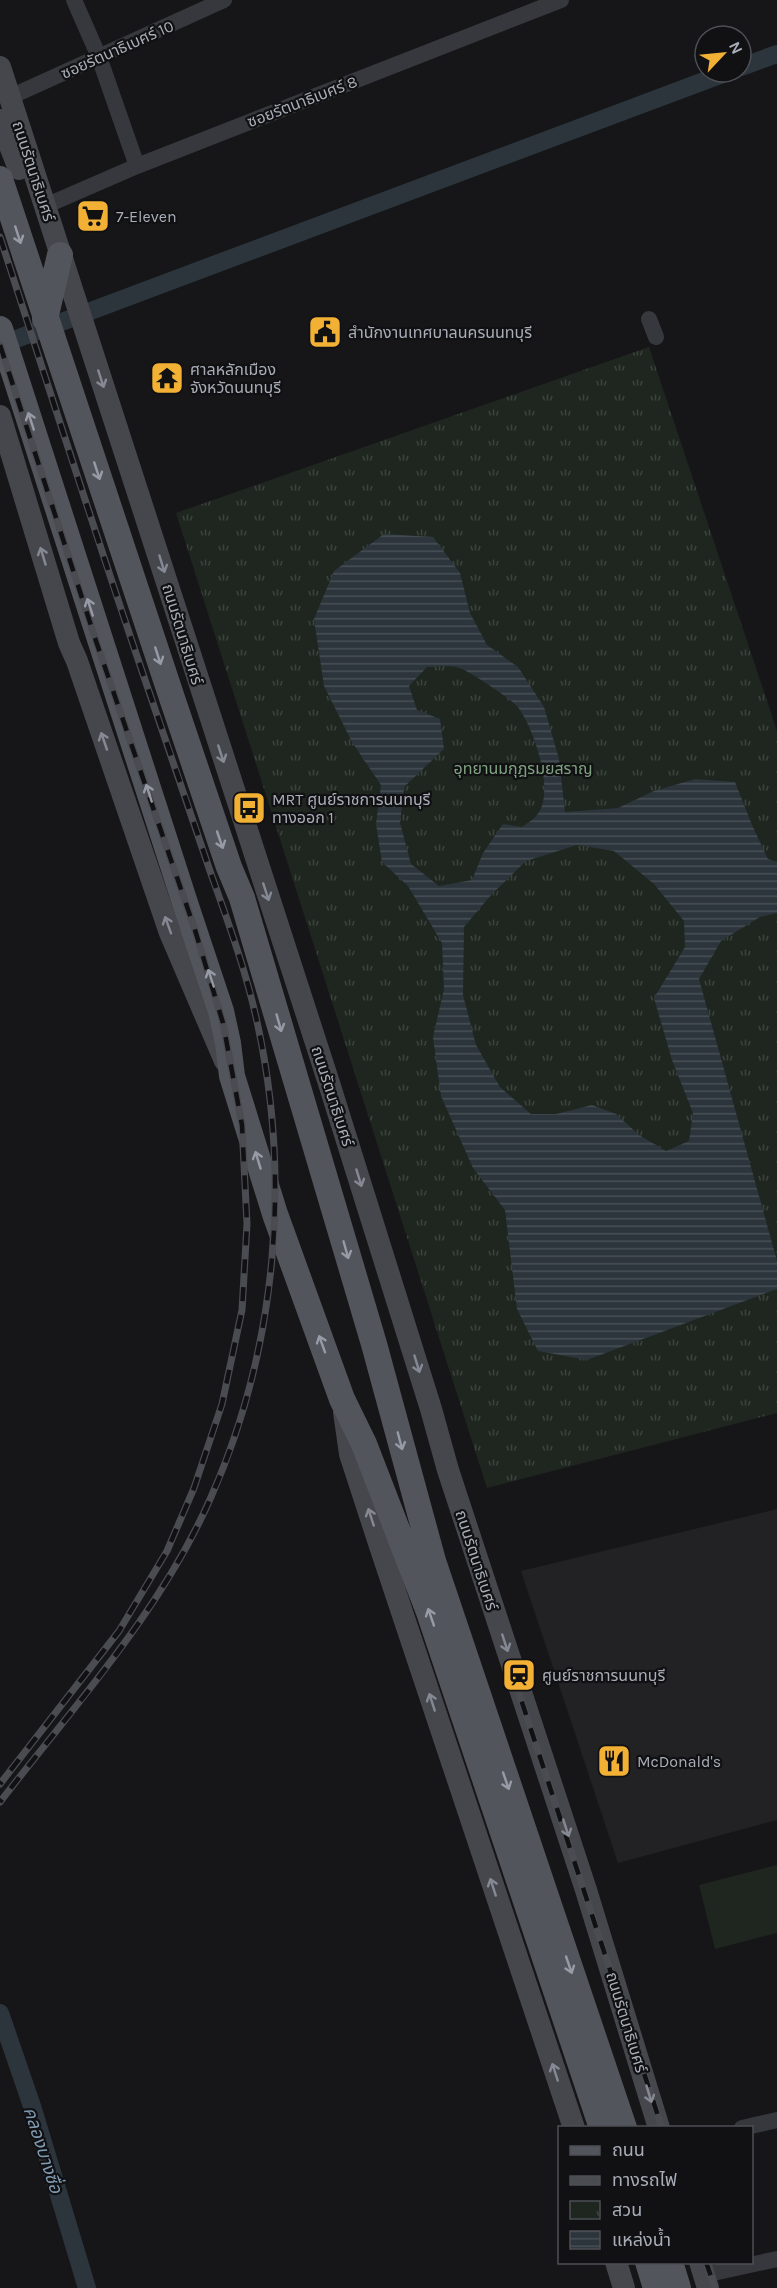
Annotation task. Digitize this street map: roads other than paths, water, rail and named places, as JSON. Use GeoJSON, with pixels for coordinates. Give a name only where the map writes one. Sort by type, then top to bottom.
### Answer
{"type":"FeatureCollection","features":[{"type":"Feature","properties":{"kind":"main road","name":"ถนนรัตนาธิเบศร์"},"geometry":{"type":"LineString","coordinates":[[0,66],[328,1080],[441,1447],[586,1890],[659,2126]]}},
{"type":"Feature","properties":{"kind":"main road"},"geometry":{"type":"LineString","coordinates":[[0,120],[20,171],[33,196],[47,213]]}},
{"type":"Feature","properties":{"kind":"main road","name":"ถนนรัตนาธิเบศร์"},"geometry":{"type":"LineString","coordinates":[[0,179],[169,690],[225,856],[242,898],[374,1344],[478,1729],[602,2126]]}},
{"type":"Feature","properties":{"kind":"main road"},"geometry":{"type":"LineString","coordinates":[[48,325],[60,255]]}},
{"type":"Feature","properties":{"kind":"main road","name":"ถนนรัตนาธิเบศร์"},"geometry":{"type":"LineString","coordinates":[[3,337],[186,906],[211,977],[228,1043],[232,1076]]}},
{"type":"Feature","properties":{"kind":"main road","name":"ถนนรัตนาธิเบศร์"},"geometry":{"type":"LineString","coordinates":[[0,416],[69,644],[77,661],[152,884],[187,973],[232,1076],[275,1214],[342,1399],[364,1444],[429,1612],[478,1729],[624,2126]]}},
{"type":"Feature","properties":{"kind":"main road","name":"ถนนรัตนาธิเบศร์"},"geometry":{"type":"LineString","coordinates":[[342,1399],[350,1454],[574,2126]]}},
{"type":"Feature","properties":{"kind":"main road"},"geometry":{"type":"LineString","coordinates":[[617,2264],[624,2288]]}},
{"type":"Feature","properties":{"kind":"main road"},"geometry":{"type":"LineString","coordinates":[[649,2264],[656,2288]]}},
{"type":"Feature","properties":{"kind":"main road"},"geometry":{"type":"LineString","coordinates":[[671,2264],[678,2288]]}},
{"type":"Feature","properties":{"kind":"street"},"geometry":{"type":"LineString","coordinates":[[74,0],[99,57],[137,166]]}},
{"type":"Feature","properties":{"kind":"street","name":"ซอยรัตนาธิเบศร์ 10"},"geometry":{"type":"LineString","coordinates":[[10,97],[224,0]]}},
{"type":"Feature","properties":{"kind":"street","name":"ซอยรัตนาธิเบศร์ 8"},"geometry":{"type":"LineString","coordinates":[[47,213],[137,166],[561,0]]}},
{"type":"Feature","properties":{"kind":"street"},"geometry":{"type":"LineString","coordinates":[[649,319],[656,337]]}},
{"type":"Feature","properties":{"kind":"street"},"geometry":{"type":"LineString","coordinates":[[747,2126],[777,2120]]}},
{"type":"Feature","properties":{"kind":"street"},"geometry":{"type":"LineString","coordinates":[[704,2278],[777,2259]]}},
{"type":"Feature","properties":{"kind":"water"},"geometry":{"type":"Polygon","coordinates":[[[384,534],[433,537],[460,573],[470,613],[487,645],[518,667],[544,707],[559,759],[565,812],[618,808],[654,791],[695,779],[735,782],[768,859],[777,862],[777,913],[760,917],[721,941],[699,979],[777,1261],[777,1289],[587,1360],[538,1351],[517,1309],[505,1210],[473,1168],[441,1096],[433,1037],[444,989],[442,943],[408,886],[382,862],[376,824],[381,785],[352,742],[324,686],[314,619],[334,571],[384,534]],[[427,667],[409,686],[417,710],[440,719],[444,749],[404,787],[400,823],[411,864],[439,886],[472,880],[483,853],[503,824],[522,827],[537,815],[542,805],[544,776],[536,744],[517,706],[490,685],[460,668],[427,667]],[[577,845],[526,861],[491,895],[464,927],[463,995],[476,1045],[500,1087],[531,1114],[556,1114],[592,1105],[616,1114],[639,1135],[666,1151],[689,1141],[693,1113],[672,1060],[654,998],[685,947],[684,921],[654,884],[614,851],[577,845]]]}},
{"type":"Feature","properties":{"kind":"waterway"},"geometry":{"type":"LineString","coordinates":[[753,63],[777,54]]}},
{"type":"Feature","properties":{"kind":"waterway"},"geometry":{"type":"LineString","coordinates":[[0,345],[696,84]]}},
{"type":"Feature","properties":{"kind":"waterway","name":"คลองบางซื่อ"},"geometry":{"type":"LineString","coordinates":[[0,2013],[33,2109],[87,2288]]}},
{"type":"Feature","properties":{"kind":"railway"},"geometry":{"type":"LineString","coordinates":[[0,237],[106,563],[247,980],[267,1077],[273,1138],[275,1199],[272,1261],[264,1322],[251,1382],[233,1440],[211,1497],[191,1539],[142,1618],[87,1693],[0,1802]]}},
{"type":"Feature","properties":{"kind":"railway"},"geometry":{"type":"LineString","coordinates":[[0,345],[96,641],[195,930],[223,1023],[242,1125],[247,1224],[242,1310],[222,1404],[194,1488],[167,1551],[119,1631],[0,1784]]}},
{"type":"Feature","properties":{"kind":"railway"},"geometry":{"type":"LineString","coordinates":[[513,1675],[661,2126]]}},
{"type":"Feature","properties":{"kind":"railway"},"geometry":{"type":"LineString","coordinates":[[707,2264],[715,2288]]}},
{"type":"Feature","properties":{"kind":"place","name":"7-Eleven"},"geometry":{"type":"Point","coordinates":[93,216]}},
{"type":"Feature","properties":{"kind":"place","name":"สำนักงานเทศบาลนครนนทบุรี"},"geometry":{"type":"Point","coordinates":[325,332]}},
{"type":"Feature","properties":{"kind":"place","name":"ศาลหลักเมือง จังหวัดนนทบุรี"},"geometry":{"type":"Point","coordinates":[167,378]}},
{"type":"Feature","properties":{"kind":"place","name":"MRT ศูนย์ราชการนนทบุรี ทางออก 1"},"geometry":{"type":"Point","coordinates":[249,808]}},
{"type":"Feature","properties":{"kind":"place","name":"ศูนย์ราชการนนทบุรี"},"geometry":{"type":"Point","coordinates":[519,1675]}},
{"type":"Feature","properties":{"kind":"place","name":"McDonald's"},"geometry":{"type":"Point","coordinates":[614,1761]}},
{"type":"Feature","properties":{"kind":"park label","name":"อุทยานมกุฎรมยสราญ"},"geometry":{"type":"Point","coordinates":[523,768]}}]}
